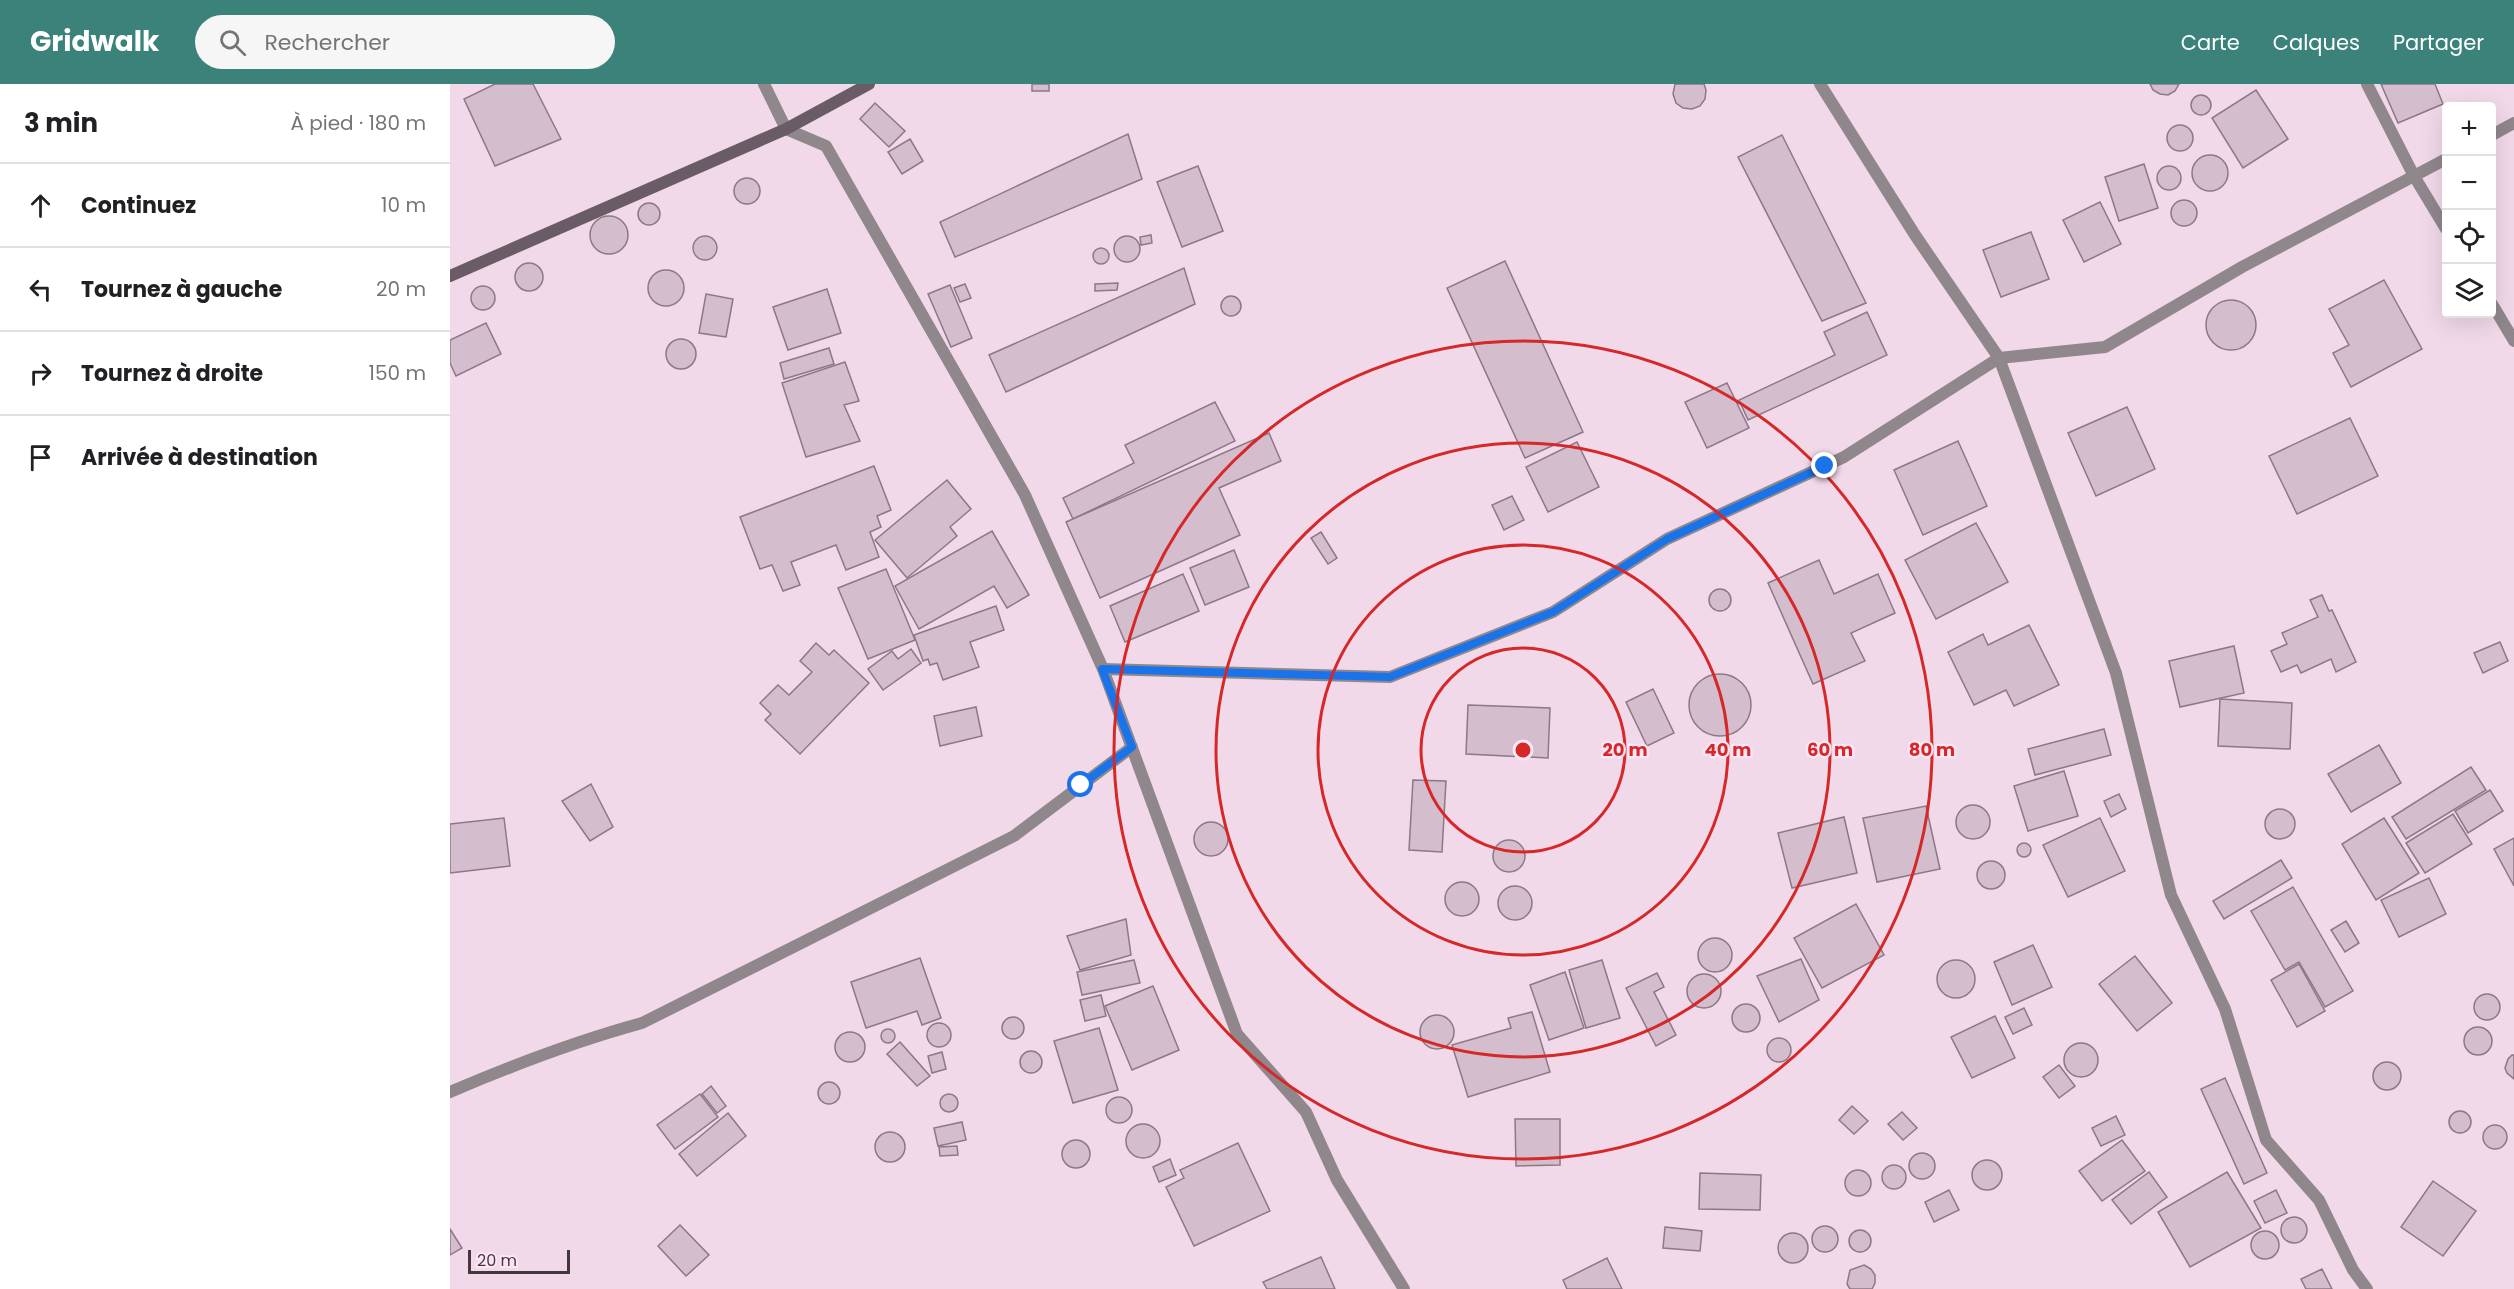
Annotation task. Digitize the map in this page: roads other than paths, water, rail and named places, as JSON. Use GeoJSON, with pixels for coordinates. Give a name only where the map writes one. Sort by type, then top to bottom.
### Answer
{"type":"FeatureCollection","features":[{"type":"Feature","properties":{"kind":"main road"},"geometry":{"type":"LineString","coordinates":[[450,276],[786,129],[869,84]]}},
{"type":"Feature","properties":{"kind":"street"},"geometry":{"type":"LineString","coordinates":[[764,84],[786,129],[825,146],[1025,495],[1102,669],[1237,1034],[1305,1112],[1337,1180],[1404,1289]]}},
{"type":"Feature","properties":{"kind":"street"},"geometry":{"type":"LineString","coordinates":[[1820,84],[1915,236],[1999,358],[2116,673],[2171,895],[2224,1010],[2266,1140],[2319,1200],[2354,1270],[2367,1289]]}},
{"type":"Feature","properties":{"kind":"street"},"geometry":{"type":"LineString","coordinates":[[2367,84],[2414,176],[2442,223]]}},
{"type":"Feature","properties":{"kind":"street"},"geometry":{"type":"LineString","coordinates":[[2496,133],[2514,123]]}},
{"type":"Feature","properties":{"kind":"street"},"geometry":{"type":"LineString","coordinates":[[1102,669],[1390,677],[1553,612],[1667,539],[1844,457],[1999,358],[2105,347],[2242,267],[2442,161]]}},
{"type":"Feature","properties":{"kind":"street"},"geometry":{"type":"LineString","coordinates":[[2496,311],[2514,341]]}},
{"type":"Feature","properties":{"kind":"street"},"geometry":{"type":"LineString","coordinates":[[450,1092],[518,1063],[642,1023],[1014,836],[1132,747]]}}]}
